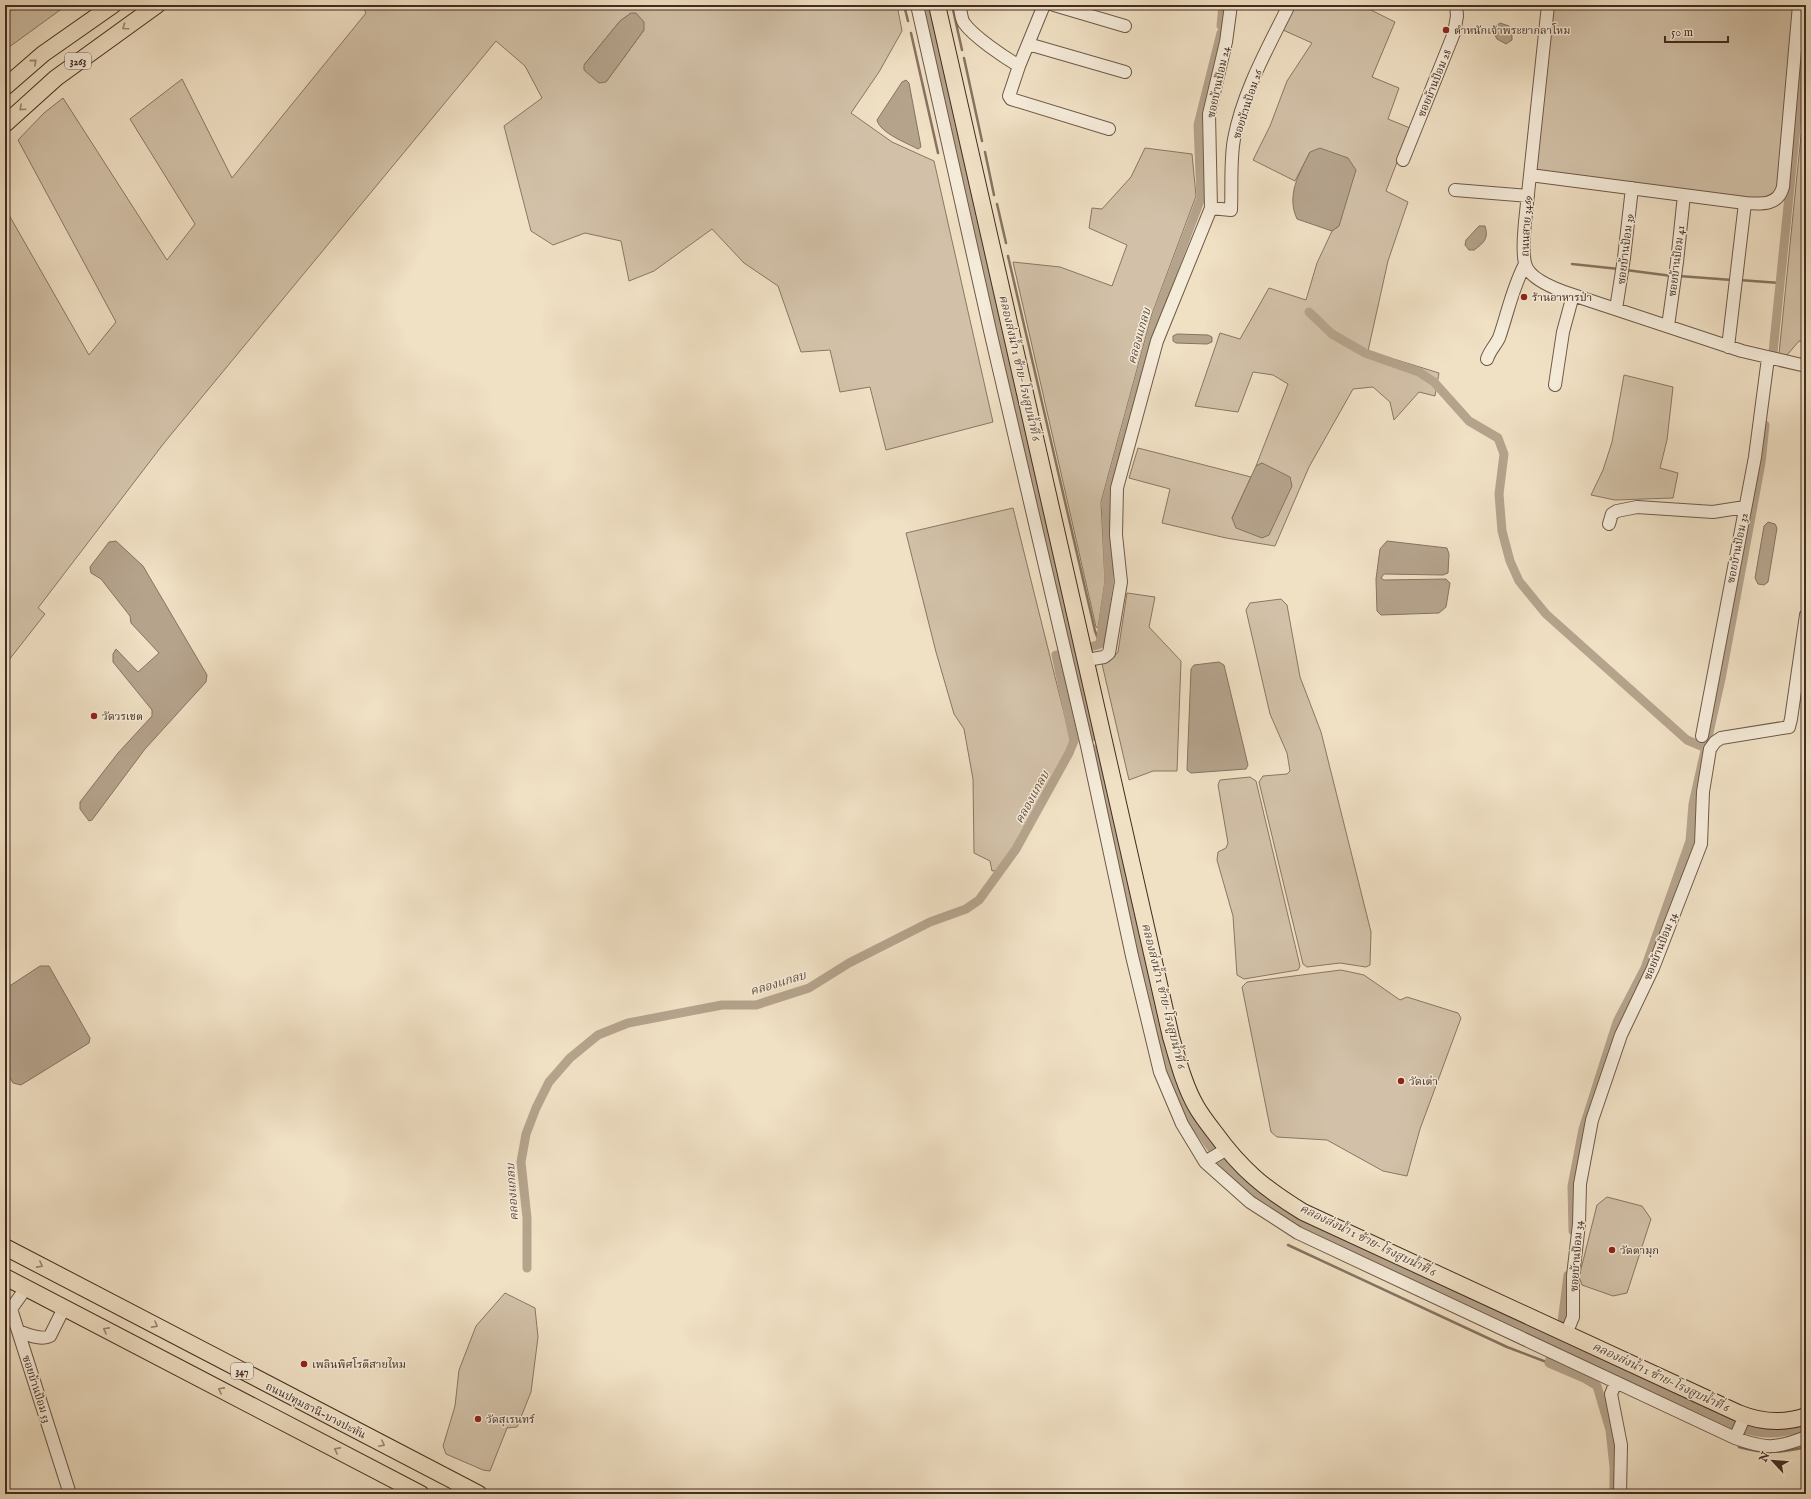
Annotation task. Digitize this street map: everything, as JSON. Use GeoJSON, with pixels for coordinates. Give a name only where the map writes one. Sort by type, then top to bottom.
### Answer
{"type":"FeatureCollection","features":[{"type":"Feature","properties":{"kind":"main road","name":"3263"},"geometry":{"type":"LineString","coordinates":[[5,87],[42,54],[113,5]]}},
{"type":"Feature","properties":{"kind":"main road","name":"3263"},"geometry":{"type":"LineString","coordinates":[[5,124],[56,78],[157,5]]}},
{"type":"Feature","properties":{"kind":"main road"},"geometry":{"type":"LineString","coordinates":[[928,9],[1001,332],[1087,660],[1104,736],[1121,860],[1179,1066],[1216,1155],[1253,1177],[1277,1196],[1303,1212],[1745,1416],[1765,1421],[1781,1421],[1806,1416]]}},
{"type":"Feature","properties":{"kind":"main road","name":"ถนนปทุมธานี-บางปะหัน"},"geometry":{"type":"LineString","coordinates":[[5,1247],[479,1494]]}},
{"type":"Feature","properties":{"kind":"main road","name":"347"},"geometry":{"type":"LineString","coordinates":[[5,1277],[421,1494]]}},
{"type":"Feature","properties":{"kind":"street"},"geometry":{"type":"LineString","coordinates":[[959,5],[963,22],[1006,58],[1019,66]]}},
{"type":"Feature","properties":{"kind":"street"},"geometry":{"type":"LineString","coordinates":[[1044,5],[1009,93],[1011,99],[1109,129]]}},
{"type":"Feature","properties":{"kind":"street"},"geometry":{"type":"LineString","coordinates":[[1054,5],[1125,26]]}},
{"type":"Feature","properties":{"kind":"street","name":"ซอยบ้านป้อม 24"},"geometry":{"type":"LineString","coordinates":[[1211,208],[1209,114],[1226,42],[1230,5]]}},
{"type":"Feature","properties":{"kind":"street","name":"ซอยบ้านป้อม 26"},"geometry":{"type":"LineString","coordinates":[[1211,208],[1231,210],[1234,140],[1242,110],[1257,70],[1288,5]]}},
{"type":"Feature","properties":{"kind":"street","name":"ซอยบ้านป้อม 28"},"geometry":{"type":"LineString","coordinates":[[1403,160],[1454,32],[1457,16],[1456,5]]}},
{"type":"Feature","properties":{"kind":"street","name":"ถนนสาย 3469"},"geometry":{"type":"LineString","coordinates":[[1548,5],[1523,244],[1525,264],[1534,277],[1557,290],[1728,347],[1768,358],[1806,366]]}},
{"type":"Feature","properties":{"kind":"street"},"geometry":{"type":"LineString","coordinates":[[1530,175],[1745,203],[1764,205],[1774,201],[1781,194],[1783,187],[1799,5]]}},
{"type":"Feature","properties":{"kind":"street"},"geometry":{"type":"LineString","coordinates":[[1028,44],[1125,72]]}},
{"type":"Feature","properties":{"kind":"street","name":"ซอยบ้านป้อม 39"},"geometry":{"type":"LineString","coordinates":[[1616,309],[1624,258],[1632,188]]}},
{"type":"Feature","properties":{"kind":"street"},"geometry":{"type":"LineString","coordinates":[[1455,190],[1528,196]]}},
{"type":"Feature","properties":{"kind":"street","name":"ซอยบ้านป้อม 41"},"geometry":{"type":"LineString","coordinates":[[1668,326],[1684,195]]}},
{"type":"Feature","properties":{"kind":"street"},"geometry":{"type":"LineString","coordinates":[[1728,347],[1745,203]]}},
{"type":"Feature","properties":{"kind":"street"},"geometry":{"type":"LineString","coordinates":[[1087,660],[1104,657],[1109,653],[1121,582],[1116,535],[1117,488],[1157,341],[1211,208]]}},
{"type":"Feature","properties":{"kind":"street"},"geometry":{"type":"LineString","coordinates":[[1487,359],[1489,351],[1499,338],[1515,282],[1525,264]]}},
{"type":"Feature","properties":{"kind":"street"},"geometry":{"type":"LineString","coordinates":[[1555,385],[1563,332],[1572,295]]}},
{"type":"Feature","properties":{"kind":"street"},"geometry":{"type":"LineString","coordinates":[[1001,332],[1087,746],[1121,860],[1132,956],[1160,1072],[1165,1088],[1182,1124],[1216,1155],[1250,1202],[1298,1233],[1735,1438],[1755,1446],[1765,1447],[1786,1445],[1806,1437]]}},
{"type":"Feature","properties":{"kind":"street","name":"ซอยบ้านป้อม 32"},"geometry":{"type":"LineString","coordinates":[[1702,736],[1755,457],[1768,358]]}},
{"type":"Feature","properties":{"kind":"street"},"geometry":{"type":"LineString","coordinates":[[1609,524],[1612,514],[1617,511],[1637,507],[1713,512],[1745,507]]}},
{"type":"Feature","properties":{"kind":"street","name":"ซอยบ้านป้อม 34"},"geometry":{"type":"LineString","coordinates":[[1566,1334],[1573,1317],[1573,1276],[1579,1224],[1580,1184],[1592,1120],[1621,1035],[1653,968],[1701,844],[1703,792],[1710,749],[1715,742],[1721,738],[1789,727],[1792,719],[1806,615]]}},
{"type":"Feature","properties":{"kind":"street"},"geometry":{"type":"LineString","coordinates":[[1087,746],[1104,736]]}},
{"type":"Feature","properties":{"kind":"street","name":"ซอยบ้านป้อม 53"},"geometry":{"type":"LineString","coordinates":[[26,1288],[8,1310],[18,1331],[70,1494]]}},
{"type":"Feature","properties":{"kind":"street"},"geometry":{"type":"LineString","coordinates":[[18,1331],[37,1337],[50,1336],[64,1308]]}},
{"type":"Feature","properties":{"kind":"street"},"geometry":{"type":"LineString","coordinates":[[1616,1382],[1611,1394],[1621,1445],[1620,1494]]}},
{"type":"Feature","properties":{"kind":"street"},"geometry":{"type":"LineString","coordinates":[[1735,1438],[1745,1416]]}},
{"type":"Feature","properties":{"kind":"shaded area"},"geometry":{"type":"Polygon","coordinates":[[[5,5],[67,5],[5,50],[5,5]]]}},
{"type":"Feature","properties":{"kind":"shaded area"},"geometry":{"type":"Polygon","coordinates":[[[362,5],[897,5],[902,31],[879,72],[851,113],[892,142],[934,161],[993,422],[886,450],[870,387],[840,392],[830,350],[801,352],[778,286],[744,263],[712,229],[654,271],[629,281],[621,241],[585,233],[553,245],[531,231],[504,126],[542,98],[525,66],[496,41],[164,443],[38,608],[45,614],[5,665],[5,208],[89,355],[116,322],[18,140],[44,113],[63,98],[167,260],[195,224],[130,119],[182,79],[232,178],[366,13],[362,5]],[[631,13],[620,21],[584,65],[606,82],[644,30],[631,13]]]}},
{"type":"Feature","properties":{"kind":"shaded area"},"geometry":{"type":"Polygon","coordinates":[[[1295,5],[1361,5],[1395,22],[1372,77],[1399,88],[1388,119],[1410,128],[1386,191],[1408,202],[1388,261],[1368,351],[1439,373],[1435,396],[1419,392],[1394,420],[1390,402],[1373,387],[1353,389],[1309,467],[1275,546],[1226,538],[1162,523],[1170,489],[1129,478],[1138,448],[1251,477],[1232,518],[1262,463],[1256,466],[1288,384],[1273,375],[1253,372],[1238,412],[1195,406],[1220,333],[1240,339],[1269,288],[1306,300],[1317,263],[1332,231],[1339,226],[1310,152],[1295,181],[1253,160],[1270,126],[1287,81],[1312,43],[1283,30],[1295,5]]]}},
{"type":"Feature","properties":{"kind":"shaded area"},"geometry":{"type":"Polygon","coordinates":[[[1550,5],[1795,5],[1778,191],[1756,201],[1533,173],[1550,5]]]}},
{"type":"Feature","properties":{"kind":"shaded area"},"geometry":{"type":"Polygon","coordinates":[[[631,13],[636,13],[644,22],[644,30],[606,82],[599,83],[584,70],[584,65],[620,21],[631,13]]]}},
{"type":"Feature","properties":{"kind":"shaded area"},"geometry":{"type":"Polygon","coordinates":[[[1500,23],[1509,26],[1512,31],[1512,40],[1506,44],[1497,39],[1494,33],[1496,26],[1500,23]]]}},
{"type":"Feature","properties":{"kind":"shaded area"},"geometry":{"type":"Polygon","coordinates":[[[906,80],[909,83],[921,147],[918,149],[888,133],[879,125],[877,120],[902,82],[906,80]]]}},
{"type":"Feature","properties":{"kind":"shaded area"},"geometry":{"type":"Polygon","coordinates":[[[1806,86],[1806,342],[1799,341],[1787,355],[1779,354],[1806,86]]]}},
{"type":"Feature","properties":{"kind":"shaded area"},"geometry":{"type":"Polygon","coordinates":[[[1145,148],[1192,154],[1196,196],[1152,314],[1101,502],[1105,581],[1098,628],[1096,627],[1013,262],[1060,267],[1112,286],[1127,245],[1089,228],[1092,208],[1102,209],[1131,177],[1145,148]]]}},
{"type":"Feature","properties":{"kind":"shaded area"},"geometry":{"type":"Polygon","coordinates":[[[1320,148],[1348,158],[1356,170],[1339,226],[1332,231],[1297,219],[1294,210],[1293,193],[1298,177],[1310,152],[1320,148]]]}},
{"type":"Feature","properties":{"kind":"shaded area"},"geometry":{"type":"Polygon","coordinates":[[[1479,226],[1485,226],[1485,240],[1474,250],[1469,250],[1465,245],[1466,240],[1479,226]]]}},
{"type":"Feature","properties":{"kind":"shaded area"},"geometry":{"type":"Polygon","coordinates":[[[1177,334],[1208,335],[1212,337],[1212,342],[1207,344],[1176,343],[1173,341],[1173,336],[1177,334]]]}},
{"type":"Feature","properties":{"kind":"shaded area"},"geometry":{"type":"Polygon","coordinates":[[[1624,375],[1673,387],[1667,440],[1660,468],[1678,473],[1673,498],[1615,500],[1591,495],[1603,470],[1612,442],[1624,375]]]}},
{"type":"Feature","properties":{"kind":"shaded area"},"geometry":{"type":"Polygon","coordinates":[[[1262,463],[1290,477],[1292,486],[1269,535],[1262,538],[1236,528],[1232,518],[1256,466],[1262,463]]]}},
{"type":"Feature","properties":{"kind":"shaded area"},"geometry":{"type":"Polygon","coordinates":[[[1013,508],[1073,749],[1017,848],[999,870],[992,871],[990,861],[974,853],[973,779],[964,729],[954,714],[936,652],[906,533],[1013,508]]]}},
{"type":"Feature","properties":{"kind":"shaded area"},"geometry":{"type":"Polygon","coordinates":[[[1768,522],[1775,524],[1777,528],[1768,582],[1764,585],[1758,584],[1755,578],[1764,526],[1768,522]]]}},
{"type":"Feature","properties":{"kind":"shaded area"},"geometry":{"type":"Polygon","coordinates":[[[116,541],[143,566],[207,675],[206,682],[145,749],[92,820],[89,821],[80,809],[80,802],[118,753],[152,716],[152,710],[113,662],[113,654],[116,649],[138,672],[159,653],[131,623],[130,616],[101,579],[91,573],[90,567],[109,542],[116,541]]]}},
{"type":"Feature","properties":{"kind":"shaded area"},"geometry":{"type":"Polygon","coordinates":[[[1387,541],[1447,548],[1449,554],[1448,573],[1443,575],[1384,574],[1381,578],[1384,580],[1446,579],[1450,583],[1446,607],[1439,613],[1381,615],[1377,611],[1376,579],[1380,549],[1387,541]]]}},
{"type":"Feature","properties":{"kind":"shaded area"},"geometry":{"type":"Polygon","coordinates":[[[1127,593],[1155,597],[1149,627],[1181,661],[1177,771],[1153,771],[1129,780],[1102,664],[1110,661],[1118,652],[1127,593]]]}},
{"type":"Feature","properties":{"kind":"shaded area"},"geometry":{"type":"Polygon","coordinates":[[[1281,599],[1287,605],[1300,677],[1321,732],[1371,932],[1370,965],[1366,967],[1340,963],[1307,967],[1303,964],[1259,782],[1263,776],[1287,774],[1290,771],[1287,753],[1270,714],[1246,610],[1250,603],[1281,599]]]}},
{"type":"Feature","properties":{"kind":"shaded area"},"geometry":{"type":"Polygon","coordinates":[[[1219,662],[1224,665],[1248,765],[1246,769],[1191,773],[1187,770],[1191,669],[1194,665],[1219,662]]]}},
{"type":"Feature","properties":{"kind":"shaded area"},"geometry":{"type":"Polygon","coordinates":[[[1250,777],[1256,781],[1300,966],[1298,970],[1244,979],[1237,975],[1233,916],[1217,860],[1218,852],[1226,848],[1228,843],[1218,785],[1220,780],[1250,777]]]}},
{"type":"Feature","properties":{"kind":"shaded area"},"geometry":{"type":"Polygon","coordinates":[[[40,966],[49,966],[90,1038],[89,1043],[21,1085],[13,1083],[5,1070],[5,992],[8,987],[40,966]]]}},
{"type":"Feature","properties":{"kind":"shaded area"},"geometry":{"type":"Polygon","coordinates":[[[1341,970],[1364,975],[1400,1000],[1407,997],[1458,1013],[1461,1018],[1420,1129],[1407,1176],[1383,1171],[1327,1140],[1277,1137],[1271,1132],[1242,987],[1247,982],[1341,970]]]}},
{"type":"Feature","properties":{"kind":"shaded area"},"geometry":{"type":"Polygon","coordinates":[[[1607,1197],[1642,1206],[1651,1219],[1627,1293],[1613,1296],[1582,1285],[1579,1277],[1597,1205],[1607,1197]]]}},
{"type":"Feature","properties":{"kind":"shaded area"},"geometry":{"type":"Polygon","coordinates":[[[505,1293],[535,1308],[538,1337],[531,1392],[517,1427],[507,1428],[490,1471],[483,1470],[446,1454],[443,1446],[455,1406],[459,1370],[476,1326],[505,1293]]]}},
{"type":"Feature","properties":{"kind":"waterway"},"geometry":{"type":"LineString","coordinates":[[904,5],[908,21]]}},
{"type":"Feature","properties":{"kind":"waterway","name":"คลองส่งน้ำ 1 ซ้าย-โรงสูบน้ำที่ 6"},"geometry":{"type":"LineString","coordinates":[[926,5],[1092,737]]}},
{"type":"Feature","properties":{"kind":"waterway"},"geometry":{"type":"LineString","coordinates":[[952,5],[962,50]]}},
{"type":"Feature","properties":{"kind":"waterway","name":"คลองแกลบ"},"geometry":{"type":"LineString","coordinates":[[1221,26],[1223,5]]}},
{"type":"Feature","properties":{"kind":"waterway"},"geometry":{"type":"LineString","coordinates":[[1773,352],[1806,31]]}},
{"type":"Feature","properties":{"kind":"waterway"},"geometry":{"type":"LineString","coordinates":[[911,33],[938,153]]}},
{"type":"Feature","properties":{"kind":"waterway","name":"คลองแกลบ"},"geometry":{"type":"LineString","coordinates":[[1094,646],[1100,644],[1109,582],[1106,502],[1157,314],[1201,198],[1198,125],[1221,33]]}},
{"type":"Feature","properties":{"kind":"waterway"},"geometry":{"type":"LineString","coordinates":[[964,58],[982,141]]}},
{"type":"Feature","properties":{"kind":"waterway"},"geometry":{"type":"LineString","coordinates":[[985,152],[994,195]]}},
{"type":"Feature","properties":{"kind":"waterway"},"geometry":{"type":"LineString","coordinates":[[997,204],[1006,243]]}},
{"type":"Feature","properties":{"kind":"waterway"},"geometry":{"type":"LineString","coordinates":[[1008,256],[1095,631],[1100,644]]}},
{"type":"Feature","properties":{"kind":"waterway"},"geometry":{"type":"LineString","coordinates":[[1572,264],[1619,269]]}},
{"type":"Feature","properties":{"kind":"waterway"},"geometry":{"type":"LineString","coordinates":[[1626,270],[1672,276]]}},
{"type":"Feature","properties":{"kind":"waterway"},"geometry":{"type":"LineString","coordinates":[[1679,276],[1732,280]]}},
{"type":"Feature","properties":{"kind":"waterway"},"geometry":{"type":"LineString","coordinates":[[1739,280],[1780,283]]}},
{"type":"Feature","properties":{"kind":"waterway"},"geometry":{"type":"LineString","coordinates":[[1309,312],[1332,334],[1365,353],[1419,372],[1434,382],[1469,421],[1498,438],[1504,454],[1499,494],[1502,531],[1510,561],[1519,581],[1546,614],[1687,740],[1706,748]]}},
{"type":"Feature","properties":{"kind":"waterway"},"geometry":{"type":"LineString","coordinates":[[1573,1231],[1572,1186],[1583,1129],[1617,1022],[1645,968],[1690,841],[1693,804],[1721,679],[1761,463],[1765,425]]}},
{"type":"Feature","properties":{"kind":"waterway","name":"คลองแกลบ"},"geometry":{"type":"LineString","coordinates":[[527,1268],[527,1218],[521,1162],[526,1134],[536,1108],[549,1082],[570,1058],[598,1035],[628,1023],[722,1005],[756,1005],[809,988],[849,963],[930,922],[966,909],[979,900],[1016,849],[1069,753],[1074,741],[1056,655],[1060,654]]}},
{"type":"Feature","properties":{"kind":"waterway","name":"คลองส่งน้ำ 1 ซ้าย-โรงสูบน้ำที่ 6"},"geometry":{"type":"LineString","coordinates":[[1094,749],[1161,1043],[1171,1078],[1190,1118],[1219,1159],[1257,1195],[1299,1223],[1736,1426]]}},
{"type":"Feature","properties":{"kind":"waterway"},"geometry":{"type":"LineString","coordinates":[[1288,1245],[1507,1347],[1549,1363]]}},
{"type":"Feature","properties":{"kind":"waterway"},"geometry":{"type":"LineString","coordinates":[[1562,1322],[1568,1275]]}},
{"type":"Feature","properties":{"kind":"waterway"},"geometry":{"type":"LineString","coordinates":[[1550,1359],[1549,1363],[1584,1378],[1597,1386],[1610,1430],[1614,1467],[1614,1494]]}},
{"type":"Feature","properties":{"kind":"waterway","name":"คลองส่งน้ำ 1 ซ้าย-โรงสูบน้ำที่ 6"},"geometry":{"type":"LineString","coordinates":[[1744,1429],[1775,1433],[1806,1427]]}},
{"type":"Feature","properties":{"kind":"waterway"},"geometry":{"type":"LineString","coordinates":[[1739,1447],[1765,1452],[1788,1451],[1806,1447]]}},
{"type":"Feature","properties":{"kind":"place","name":"ตำหนักเจ้าพระยากลาโหม"},"geometry":{"type":"Point","coordinates":[1446,30]}},
{"type":"Feature","properties":{"kind":"place","name":"ร้านอาหารป่า"},"geometry":{"type":"Point","coordinates":[1524,297]}},
{"type":"Feature","properties":{"kind":"place","name":"วัดวรเชต"},"geometry":{"type":"Point","coordinates":[94,716]}},
{"type":"Feature","properties":{"kind":"place","name":"วัดเต่า"},"geometry":{"type":"Point","coordinates":[1401,1081]}},
{"type":"Feature","properties":{"kind":"place","name":"วัดตามุก"},"geometry":{"type":"Point","coordinates":[1612,1250]}},
{"type":"Feature","properties":{"kind":"place","name":"เพลินพิศโรตีสายไหม"},"geometry":{"type":"Point","coordinates":[304,1364]}},
{"type":"Feature","properties":{"kind":"place","name":"วัดสุเรนทร์"},"geometry":{"type":"Point","coordinates":[478,1419]}}]}
